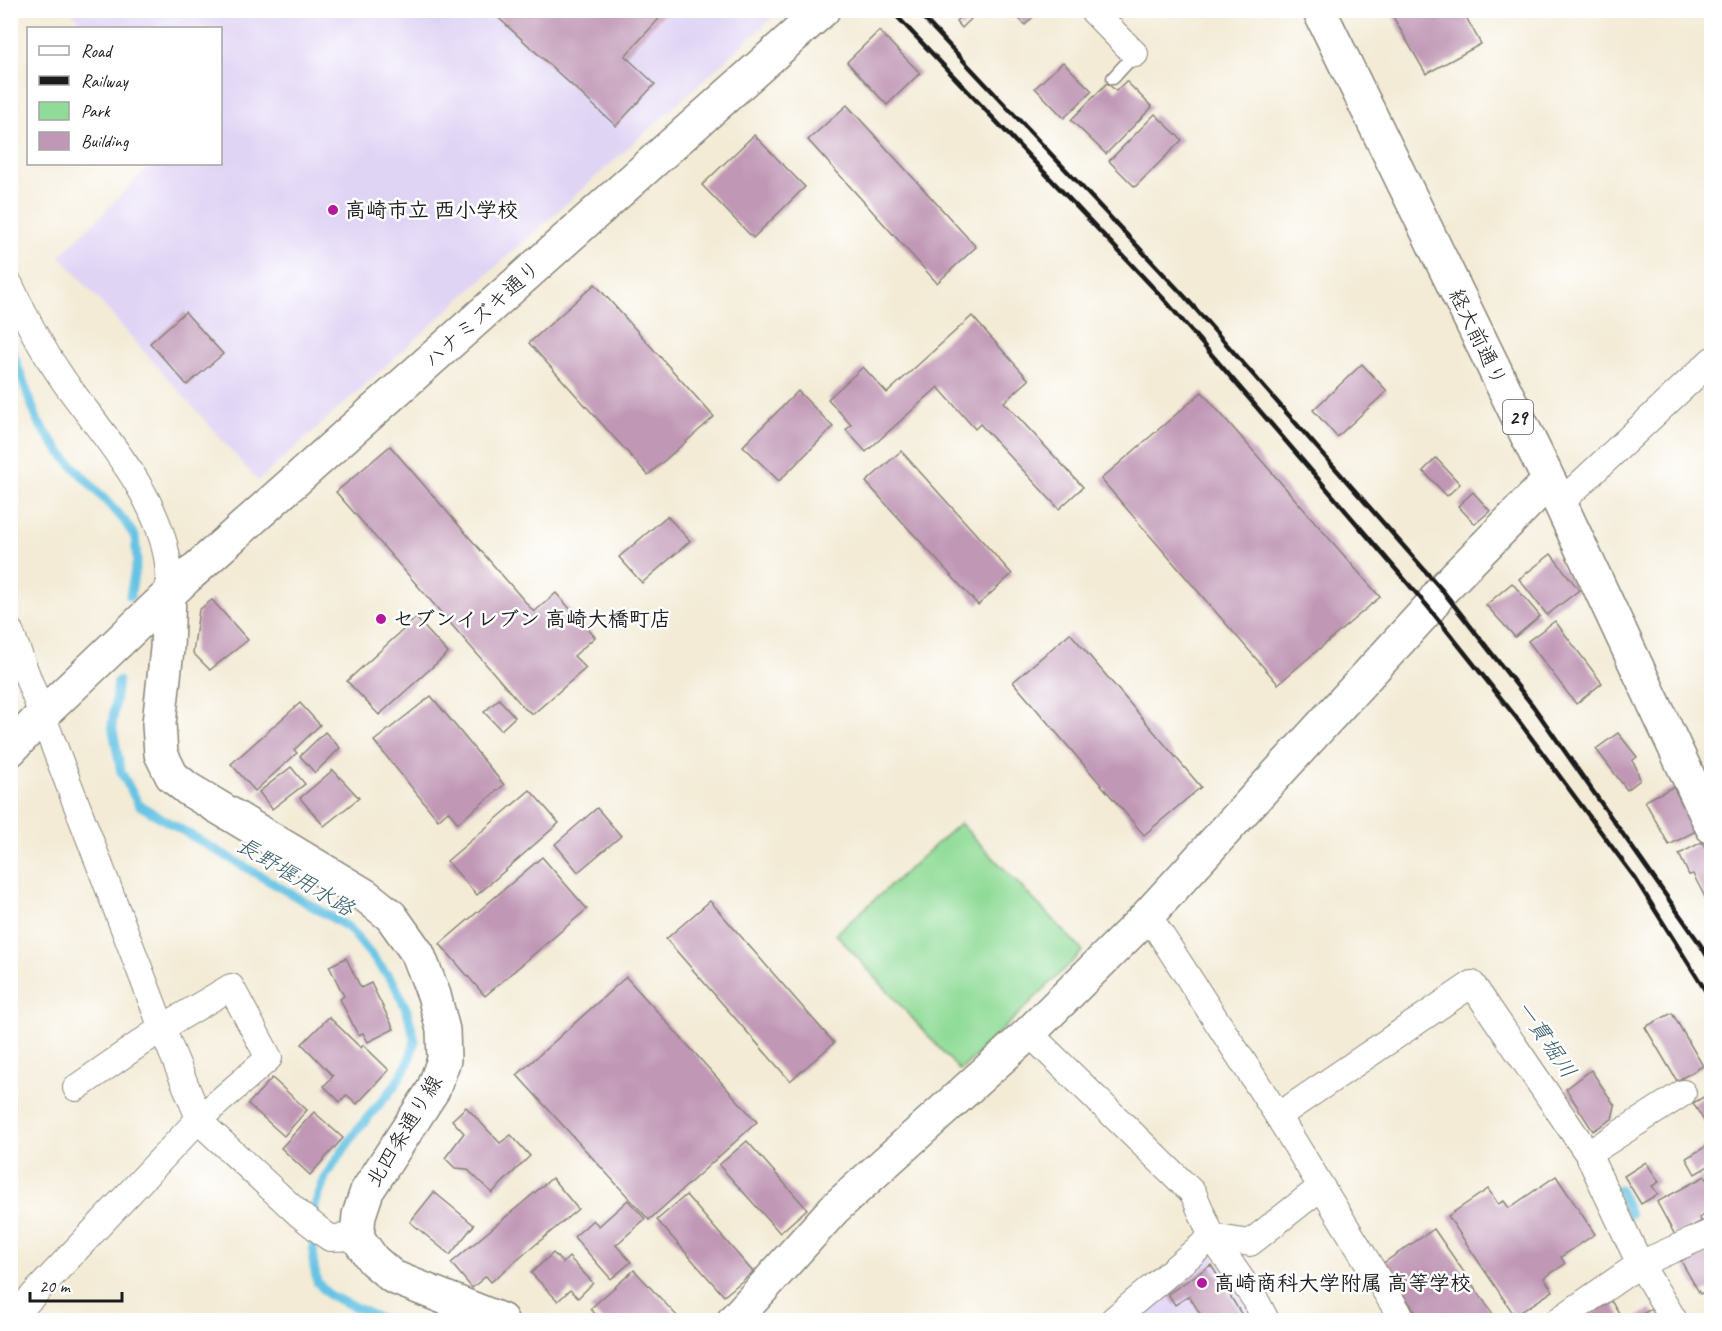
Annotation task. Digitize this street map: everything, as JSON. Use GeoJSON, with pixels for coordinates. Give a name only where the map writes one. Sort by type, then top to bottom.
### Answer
{"type":"FeatureCollection","features":[{"type":"Feature","properties":{"kind":"street","name":"ハナミズキ通り"},"geometry":{"type":"LineString","coordinates":[[42,715],[170,594],[823,10]]}},
{"type":"Feature","properties":{"kind":"street"},"geometry":{"type":"LineString","coordinates":[[1092,10],[1135,54]]}},
{"type":"Feature","properties":{"kind":"street","name":"経大前通り"},"geometry":{"type":"LineString","coordinates":[[1319,10],[1554,492],[1712,827]]}},
{"type":"Feature","properties":{"kind":"street"},"geometry":{"type":"LineString","coordinates":[[10,285],[22,310],[63,379],[117,451],[148,504],[167,557],[170,594]]}},
{"type":"Feature","properties":{"kind":"street"},"geometry":{"type":"LineString","coordinates":[[734,1320],[834,1209],[1029,1033],[1148,915],[1429,608],[1442,590],[1554,492],[1712,360]]}},
{"type":"Feature","properties":{"kind":"street","name":"北四条通り線"},"geometry":{"type":"LineString","coordinates":[[170,594],[159,724],[160,754],[172,776],[188,789],[366,896],[391,916],[418,954],[434,995],[443,1030],[444,1060],[433,1090],[367,1191],[359,1215],[342,1236]]}},
{"type":"Feature","properties":{"kind":"street"},"geometry":{"type":"LineString","coordinates":[[10,631],[162,1028],[201,1123],[300,1215],[342,1236],[393,1277],[501,1320]]}},
{"type":"Feature","properties":{"kind":"street"},"geometry":{"type":"LineString","coordinates":[[10,750],[42,715]]}},
{"type":"Feature","properties":{"kind":"street"},"geometry":{"type":"LineString","coordinates":[[1148,915],[1278,1116],[1403,1320]]}},
{"type":"Feature","properties":{"kind":"street"},"geometry":{"type":"LineString","coordinates":[[1278,1116],[1472,984],[1588,1154],[1640,1264],[1674,1320]]}},
{"type":"Feature","properties":{"kind":"street"},"geometry":{"type":"LineString","coordinates":[[10,1320],[199,1119],[269,1058],[231,987],[162,1028],[76,1088]]}},
{"type":"Feature","properties":{"kind":"street"},"geometry":{"type":"LineString","coordinates":[[1029,1033],[1193,1193],[1212,1237],[1256,1299],[1266,1320]]}},
{"type":"Feature","properties":{"kind":"street"},"geometry":{"type":"LineString","coordinates":[[1588,1154],[1683,1093]]}},
{"type":"Feature","properties":{"kind":"street"},"geometry":{"type":"LineString","coordinates":[[1113,1320],[1212,1237],[1250,1243],[1321,1187]]}},
{"type":"Feature","properties":{"kind":"street"},"geometry":{"type":"LineString","coordinates":[[1558,1320],[1640,1264],[1712,1232]]}},
{"type":"Feature","properties":{"kind":"lane"},"geometry":{"type":"LineString","coordinates":[[1113,78],[1135,54]]}},
{"type":"Feature","properties":{"kind":"shaded area","name":"高崎市立 西小学校"},"geometry":{"type":"Polygon","coordinates":[[[70,11],[780,11],[258,481],[60,256],[151,165],[222,165],[222,27],[87,27],[70,11]]]}},
{"type":"Feature","properties":{"kind":"shaded area","name":"高崎商科大学附属 高等学校"},"geometry":{"type":"Polygon","coordinates":[[[1207,1247],[1257,1320],[1125,1320],[1207,1247]]]}},
{"type":"Feature","properties":{"kind":"green space"},"geometry":{"type":"Polygon","coordinates":[[[960,823],[1083,951],[960,1071],[836,934],[960,823]]]}},
{"type":"Feature","properties":{"kind":"building"},"geometry":{"type":"Polygon","coordinates":[[[490,10],[667,10],[625,56],[655,84],[616,126],[490,10]]]}},
{"type":"Feature","properties":{"kind":"building"},"geometry":{"type":"Polygon","coordinates":[[[1011,10],[1040,10],[1025,25],[1011,10]]]}},
{"type":"Feature","properties":{"kind":"building"},"geometry":{"type":"Polygon","coordinates":[[[1389,10],[1462,10],[1481,44],[1426,74],[1389,10]]]}},
{"type":"Feature","properties":{"kind":"building"},"geometry":{"type":"Polygon","coordinates":[[[965,12],[971,19],[962,28],[956,21],[965,12]]]}},
{"type":"Feature","properties":{"kind":"building"},"geometry":{"type":"Polygon","coordinates":[[[879,31],[920,73],[887,105],[847,62],[879,31]]]}},
{"type":"Feature","properties":{"kind":"building"},"geometry":{"type":"Polygon","coordinates":[[[1063,62],[1092,91],[1064,118],[1035,88],[1063,62]]]}},
{"type":"Feature","properties":{"kind":"building"},"geometry":{"type":"Polygon","coordinates":[[[1126,81],[1152,107],[1106,154],[1071,120],[1107,83],[1116,91],[1126,81]]]}},
{"type":"Feature","properties":{"kind":"building"},"geometry":{"type":"Polygon","coordinates":[[[847,105],[976,247],[937,283],[808,140],[847,105]]]}},
{"type":"Feature","properties":{"kind":"building"},"geometry":{"type":"Polygon","coordinates":[[[1155,114],[1182,140],[1135,187],[1109,161],[1155,114]]]}},
{"type":"Feature","properties":{"kind":"building"},"geometry":{"type":"Polygon","coordinates":[[[754,135],[805,187],[753,238],[702,185],[754,135]]]}},
{"type":"Feature","properties":{"kind":"building"},"geometry":{"type":"Polygon","coordinates":[[[595,284],[714,417],[648,475],[529,343],[595,284]]]}},
{"type":"Feature","properties":{"kind":"building"},"geometry":{"type":"Polygon","coordinates":[[[185,312],[223,354],[187,385],[150,343],[185,312]]]}},
{"type":"Feature","properties":{"kind":"building"},"geometry":{"type":"Polygon","coordinates":[[[972,316],[1029,380],[1004,402],[1083,487],[1059,509],[980,424],[975,429],[938,387],[866,452],[846,430],[851,425],[828,399],[863,367],[887,393],[972,316]]]}},
{"type":"Feature","properties":{"kind":"building"},"geometry":{"type":"Polygon","coordinates":[[[1362,364],[1387,391],[1337,437],[1313,410],[1362,364]]]}},
{"type":"Feature","properties":{"kind":"building"},"geometry":{"type":"Polygon","coordinates":[[[798,391],[833,427],[779,481],[743,446],[798,391]]]}},
{"type":"Feature","properties":{"kind":"building"},"geometry":{"type":"Polygon","coordinates":[[[1202,392],[1380,597],[1278,684],[1101,479],[1202,392]]]}},
{"type":"Feature","properties":{"kind":"building"},"geometry":{"type":"Polygon","coordinates":[[[390,446],[534,612],[556,593],[595,637],[574,656],[586,668],[533,714],[525,709],[336,492],[390,446]]]}},
{"type":"Feature","properties":{"kind":"building"},"geometry":{"type":"Polygon","coordinates":[[[901,451],[1012,574],[978,605],[866,482],[901,451]]]}},
{"type":"Feature","properties":{"kind":"building"},"geometry":{"type":"Polygon","coordinates":[[[1436,458],[1460,484],[1447,496],[1423,471],[1436,458]]]}},
{"type":"Feature","properties":{"kind":"building"},"geometry":{"type":"Polygon","coordinates":[[[1473,492],[1490,511],[1475,524],[1458,506],[1473,492]]]}},
{"type":"Feature","properties":{"kind":"building"},"geometry":{"type":"Polygon","coordinates":[[[667,516],[690,541],[642,583],[619,557],[667,516]]]}},
{"type":"Feature","properties":{"kind":"building"},"geometry":{"type":"Polygon","coordinates":[[[1551,554],[1579,590],[1547,615],[1519,579],[1551,554]]]}},
{"type":"Feature","properties":{"kind":"building"},"geometry":{"type":"Polygon","coordinates":[[[1512,583],[1540,616],[1515,637],[1486,605],[1512,583]]]}},
{"type":"Feature","properties":{"kind":"building"},"geometry":{"type":"Polygon","coordinates":[[[212,600],[248,640],[210,670],[193,653],[199,610],[212,600]]]}},
{"type":"Feature","properties":{"kind":"building"},"geometry":{"type":"Polygon","coordinates":[[[416,618],[448,653],[379,715],[347,681],[416,618]]]}},
{"type":"Feature","properties":{"kind":"building"},"geometry":{"type":"Polygon","coordinates":[[[1555,621],[1602,683],[1576,704],[1528,641],[1555,621]]]}},
{"type":"Feature","properties":{"kind":"building"},"geometry":{"type":"Polygon","coordinates":[[[1070,633],[1201,787],[1144,835],[1013,682],[1070,633]]]}},
{"type":"Feature","properties":{"kind":"building"},"geometry":{"type":"Polygon","coordinates":[[[431,696],[504,785],[458,823],[448,811],[438,820],[374,741],[431,696]]]}},
{"type":"Feature","properties":{"kind":"building"},"geometry":{"type":"Polygon","coordinates":[[[499,699],[515,717],[501,730],[484,712],[499,699]]]}},
{"type":"Feature","properties":{"kind":"building"},"geometry":{"type":"Polygon","coordinates":[[[300,703],[320,725],[294,750],[297,753],[255,791],[231,764],[300,703]]]}},
{"type":"Feature","properties":{"kind":"building"},"geometry":{"type":"Polygon","coordinates":[[[325,732],[340,748],[315,773],[300,756],[325,732]]]}},
{"type":"Feature","properties":{"kind":"building"},"geometry":{"type":"Polygon","coordinates":[[[1618,733],[1637,757],[1632,761],[1640,780],[1627,790],[1596,749],[1618,733]]]}},
{"type":"Feature","properties":{"kind":"building"},"geometry":{"type":"Polygon","coordinates":[[[291,767],[305,784],[272,809],[259,792],[291,767]]]}},
{"type":"Feature","properties":{"kind":"building"},"geometry":{"type":"Polygon","coordinates":[[[333,770],[359,798],[324,826],[300,798],[333,770]]]}},
{"type":"Feature","properties":{"kind":"building"},"geometry":{"type":"Polygon","coordinates":[[[1673,787],[1696,831],[1669,845],[1645,801],[1673,787]]]}},
{"type":"Feature","properties":{"kind":"building"},"geometry":{"type":"Polygon","coordinates":[[[530,790],[559,823],[477,895],[447,861],[530,790]]]}},
{"type":"Feature","properties":{"kind":"building"},"geometry":{"type":"Polygon","coordinates":[[[597,808],[621,836],[578,872],[555,844],[597,808]]]}},
{"type":"Feature","properties":{"kind":"building"},"geometry":{"type":"Polygon","coordinates":[[[1702,842],[1712,860],[1712,902],[1708,903],[1693,874],[1689,875],[1679,854],[1702,842]]]}},
{"type":"Feature","properties":{"kind":"building"},"geometry":{"type":"Polygon","coordinates":[[[542,857],[587,909],[485,996],[440,944],[542,857]]]}},
{"type":"Feature","properties":{"kind":"building"},"geometry":{"type":"Polygon","coordinates":[[[710,901],[834,1043],[790,1081],[666,939],[710,901]]]}},
{"type":"Feature","properties":{"kind":"building"},"geometry":{"type":"Polygon","coordinates":[[[346,958],[361,988],[371,983],[394,1029],[368,1042],[363,1033],[358,1035],[340,999],[344,996],[329,966],[346,958]]]}},
{"type":"Feature","properties":{"kind":"building"},"geometry":{"type":"Polygon","coordinates":[[[626,977],[757,1122],[649,1220],[517,1075],[626,977]]]}},
{"type":"Feature","properties":{"kind":"building"},"geometry":{"type":"Polygon","coordinates":[[[1672,1013],[1703,1066],[1677,1081],[1645,1027],[1672,1013]]]}},
{"type":"Feature","properties":{"kind":"building"},"geometry":{"type":"Polygon","coordinates":[[[329,1017],[361,1048],[363,1045],[389,1070],[357,1104],[347,1095],[340,1102],[324,1086],[333,1076],[302,1044],[329,1017]]]}},
{"type":"Feature","properties":{"kind":"building"},"geometry":{"type":"Polygon","coordinates":[[[1591,1070],[1615,1106],[1612,1119],[1593,1131],[1566,1089],[1591,1070]]]}},
{"type":"Feature","properties":{"kind":"building"},"geometry":{"type":"Polygon","coordinates":[[[272,1078],[307,1110],[284,1136],[248,1104],[272,1078]]]}},
{"type":"Feature","properties":{"kind":"building"},"geometry":{"type":"Polygon","coordinates":[[[1712,1092],[1712,1134],[1693,1103],[1712,1092]]]}},
{"type":"Feature","properties":{"kind":"building"},"geometry":{"type":"Polygon","coordinates":[[[466,1107],[500,1143],[511,1135],[530,1156],[492,1193],[467,1169],[455,1168],[445,1158],[464,1133],[452,1120],[466,1107]]]}},
{"type":"Feature","properties":{"kind":"building"},"geometry":{"type":"Polygon","coordinates":[[[314,1112],[343,1138],[310,1175],[281,1148],[314,1112]]]}},
{"type":"Feature","properties":{"kind":"building"},"geometry":{"type":"Polygon","coordinates":[[[747,1141],[807,1209],[780,1233],[719,1165],[747,1141]]]}},
{"type":"Feature","properties":{"kind":"building"},"geometry":{"type":"Polygon","coordinates":[[[1712,1143],[1712,1164],[1695,1174],[1686,1158],[1712,1143]]]}},
{"type":"Feature","properties":{"kind":"building"},"geometry":{"type":"Polygon","coordinates":[[[1646,1162],[1659,1182],[1652,1186],[1658,1194],[1641,1204],[1624,1176],[1646,1162]]]}},
{"type":"Feature","properties":{"kind":"building"},"geometry":{"type":"Polygon","coordinates":[[[1556,1176],[1595,1234],[1561,1257],[1565,1264],[1544,1278],[1553,1291],[1515,1316],[1448,1216],[1488,1189],[1498,1204],[1504,1201],[1509,1208],[1556,1176]]]}},
{"type":"Feature","properties":{"kind":"building"},"geometry":{"type":"Polygon","coordinates":[[[1705,1176],[1712,1187],[1712,1211],[1699,1218],[1702,1221],[1675,1235],[1657,1202],[1705,1176]]]}},
{"type":"Feature","properties":{"kind":"building"},"geometry":{"type":"Polygon","coordinates":[[[552,1178],[578,1209],[491,1282],[486,1276],[472,1288],[451,1263],[552,1178]]]}},
{"type":"Feature","properties":{"kind":"building"},"geometry":{"type":"Polygon","coordinates":[[[434,1192],[474,1225],[450,1255],[410,1222],[434,1192]]]}},
{"type":"Feature","properties":{"kind":"building"},"geometry":{"type":"Polygon","coordinates":[[[686,1195],[753,1272],[724,1296],[657,1220],[686,1195]]]}},
{"type":"Feature","properties":{"kind":"building"},"geometry":{"type":"Polygon","coordinates":[[[628,1200],[645,1219],[616,1245],[631,1262],[611,1279],[574,1237],[593,1220],[599,1226],[628,1200]]]}},
{"type":"Feature","properties":{"kind":"building"},"geometry":{"type":"Polygon","coordinates":[[[1434,1229],[1497,1320],[1421,1320],[1382,1264],[1434,1229]]]}},
{"type":"Feature","properties":{"kind":"building"},"geometry":{"type":"Polygon","coordinates":[[[1712,1242],[1712,1288],[1700,1294],[1681,1261],[1712,1242]]]}},
{"type":"Feature","properties":{"kind":"building"},"geometry":{"type":"Polygon","coordinates":[[[553,1253],[563,1263],[569,1257],[593,1283],[578,1298],[570,1290],[558,1301],[531,1273],[553,1253]]]}},
{"type":"Feature","properties":{"kind":"building"},"geometry":{"type":"Polygon","coordinates":[[[1211,1265],[1245,1320],[1204,1320],[1189,1296],[1175,1305],[1168,1294],[1211,1265]]]}},
{"type":"Feature","properties":{"kind":"building"},"geometry":{"type":"Polygon","coordinates":[[[634,1270],[679,1318],[676,1320],[602,1320],[590,1309],[634,1270]]]}},
{"type":"Feature","properties":{"kind":"building"},"geometry":{"type":"Polygon","coordinates":[[[1611,1301],[1624,1320],[1583,1320],[1611,1301]]]}},
{"type":"Feature","properties":{"kind":"building"},"geometry":{"type":"Polygon","coordinates":[[[1651,1309],[1659,1320],[1632,1320],[1651,1309]]]}},
{"type":"Feature","properties":{"kind":"waterway","name":"長野堰用水路"},"geometry":{"type":"LineString","coordinates":[[10,345],[38,422],[60,452],[124,520],[135,537],[137,561],[130,596]]}},
{"type":"Feature","properties":{"kind":"waterway","name":"長野堰用水路"},"geometry":{"type":"LineString","coordinates":[[118,681],[112,725],[121,772],[139,805],[348,927],[394,983],[407,1011],[415,1041],[408,1063],[394,1087],[358,1129],[326,1175],[315,1205],[313,1261],[317,1282],[329,1295],[383,1320]]}},
{"type":"Feature","properties":{"kind":"waterway","name":"一貫堀川"},"geometry":{"type":"LineString","coordinates":[[1619,1189],[1630,1214]]}},
{"type":"Feature","properties":{"kind":"railway"},"geometry":{"type":"LineString","coordinates":[[891,10],[1163,298],[1429,608],[1515,716],[1635,878],[1712,1001]]}},
{"type":"Feature","properties":{"kind":"railway"},"geometry":{"type":"LineString","coordinates":[[916,10],[1186,298],[1442,590],[1533,706],[1712,964]]}},
{"type":"Feature","properties":{"kind":"place","name":"高崎市立 西小学校"},"geometry":{"type":"Point","coordinates":[333,210]}},
{"type":"Feature","properties":{"kind":"place","name":"セブンイレブン 高崎大橋町店"},"geometry":{"type":"Point","coordinates":[381,619]}},
{"type":"Feature","properties":{"kind":"place","name":"高崎商科大学附属 高等学校"},"geometry":{"type":"Point","coordinates":[1202,1283]}}]}
